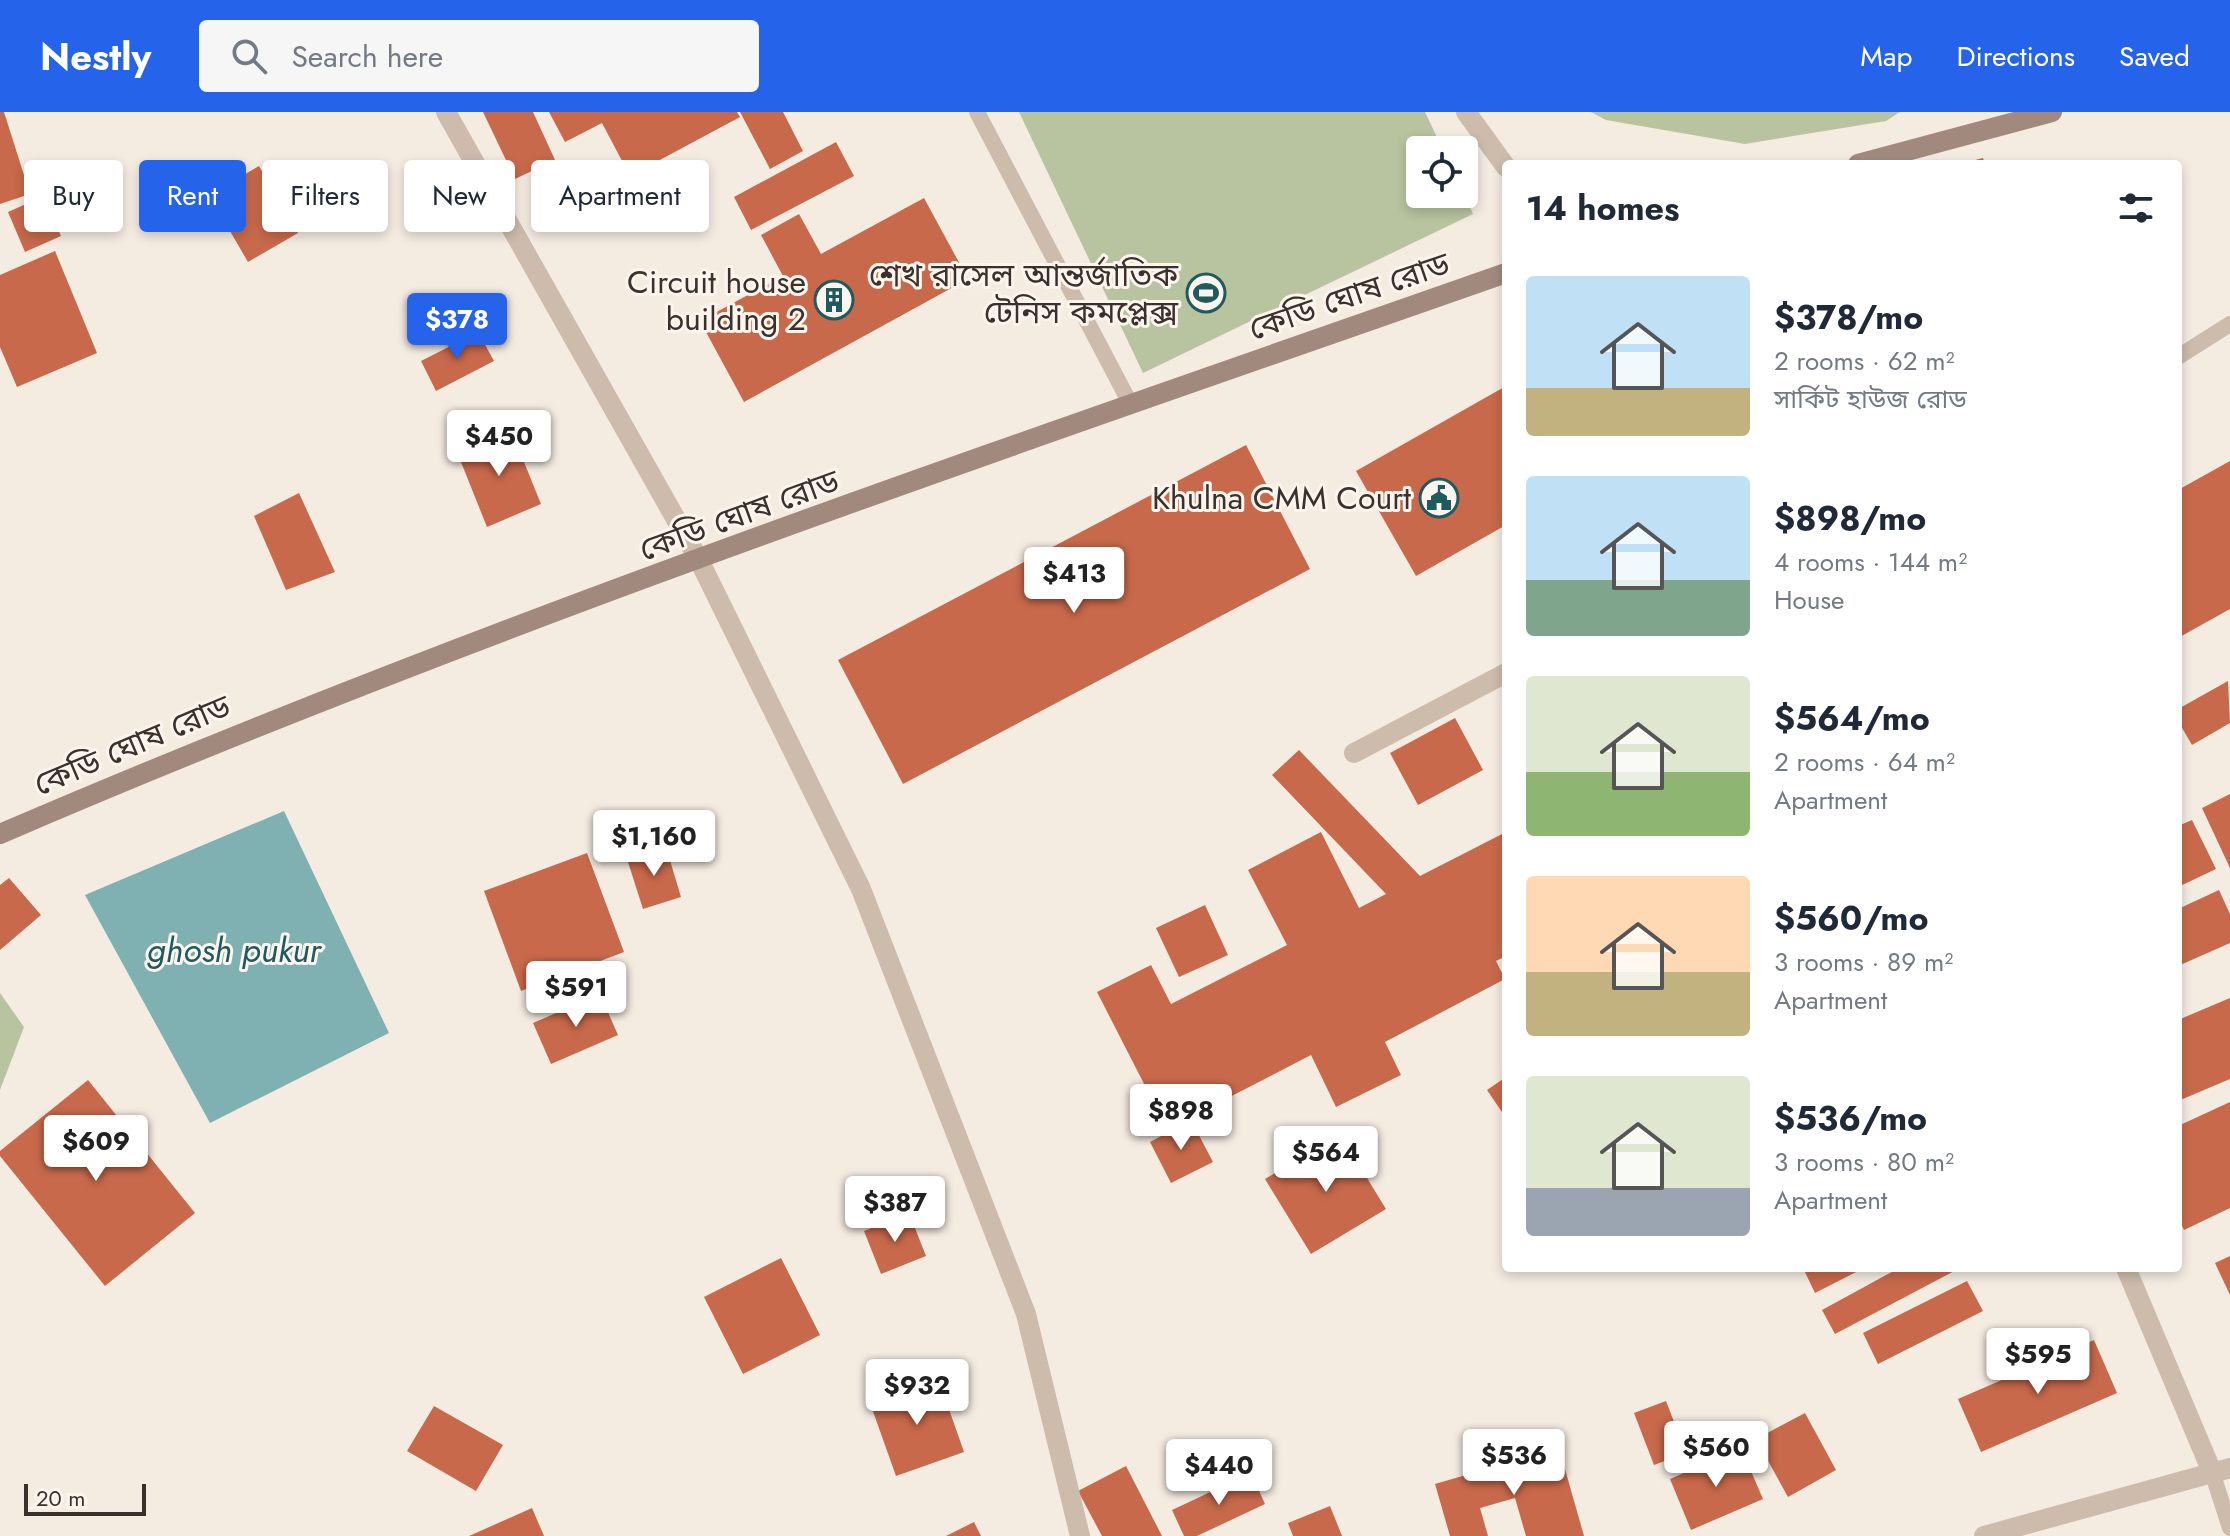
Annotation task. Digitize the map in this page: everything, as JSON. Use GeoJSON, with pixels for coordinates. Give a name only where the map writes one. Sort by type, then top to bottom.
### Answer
{"type":"FeatureCollection","features":[{"type":"Feature","properties":{"kind":"main road"},"geometry":{"type":"LineString","coordinates":[[1873,160],[2052,112]]}},
{"type":"Feature","properties":{"kind":"main road","name":"কেডি ঘোষ রোড"},"geometry":{"type":"LineString","coordinates":[[0,834],[225,737],[699,560],[1502,274]]}},
{"type":"Feature","properties":{"kind":"street"},"geometry":{"type":"LineString","coordinates":[[446,112],[699,560],[867,904],[1026,1314],[1080,1536]]}},
{"type":"Feature","properties":{"kind":"street"},"geometry":{"type":"LineString","coordinates":[[1466,112],[1502,162]]}},
{"type":"Feature","properties":{"kind":"street"},"geometry":{"type":"LineString","coordinates":[[1354,753],[1502,675]]}},
{"type":"Feature","properties":{"kind":"street"},"geometry":{"type":"LineString","coordinates":[[1984,1536],[2221,1470],[2128,1272]]}},
{"type":"Feature","properties":{"kind":"lane"},"geometry":{"type":"LineString","coordinates":[[977,112],[1131,405]]}},
{"type":"Feature","properties":{"kind":"lane"},"geometry":{"type":"LineString","coordinates":[[2182,354],[2230,324]]}},
{"type":"Feature","properties":{"kind":"lane"},"geometry":{"type":"LineString","coordinates":[[2221,1470],[2230,1528]]}},
{"type":"Feature","properties":{"kind":"green space","name":"শেখ রাসেল আন্তর্জাতিক টেনিস কমপ্লেক্স"},"geometry":{"type":"Polygon","coordinates":[[[1019,112],[1425,112],[1436,136],[1406,136],[1406,208],[1470,208],[1473,214],[1143,373],[1019,112]]]}},
{"type":"Feature","properties":{"kind":"green space"},"geometry":{"type":"Polygon","coordinates":[[[1591,112],[1900,112],[1886,121],[1745,144],[1606,120],[1591,112]]]}},
{"type":"Feature","properties":{"kind":"green space"},"geometry":{"type":"Polygon","coordinates":[[[0,993],[24,1027],[0,1090],[0,993]]]}},
{"type":"Feature","properties":{"kind":"water","name":"ghosh pukur"},"geometry":{"type":"Polygon","coordinates":[[[284,811],[389,1033],[210,1123],[85,895],[284,811]]]}},
{"type":"Feature","properties":{"kind":"building"},"geometry":{"type":"Polygon","coordinates":[[[0,112],[4,112],[24,175],[24,196],[0,204],[0,112]]]}},
{"type":"Feature","properties":{"kind":"building"},"geometry":{"type":"Polygon","coordinates":[[[483,112],[533,112],[555,160],[531,160],[531,171],[515,179],[515,160],[506,160],[483,112]]]}},
{"type":"Feature","properties":{"kind":"building"},"geometry":{"type":"Polygon","coordinates":[[[549,112],[737,112],[740,117],[660,160],[622,160],[602,123],[565,142],[549,112]]]}},
{"type":"Feature","properties":{"kind":"building"},"geometry":{"type":"Polygon","coordinates":[[[740,112],[783,112],[803,151],[770,169],[740,112]]]}},
{"type":"Feature","properties":{"kind":"building"},"geometry":{"type":"Polygon","coordinates":[[[836,142],[854,176],[751,230],[734,197],[836,142]]]}},
{"type":"Feature","properties":{"kind":"building"},"geometry":{"type":"Polygon","coordinates":[[[259,166],[262,171],[262,232],[298,233],[248,262],[231,232],[246,232],[246,174],[259,166]]]}},
{"type":"Feature","properties":{"kind":"building","name":"Circuit house building 2"},"geometry":{"type":"Polygon","coordinates":[[[924,198],[968,279],[744,402],[700,321],[783,276],[761,235],[799,214],[821,254],[924,198]]]}},
{"type":"Feature","properties":{"kind":"building"},"geometry":{"type":"Polygon","coordinates":[[[24,205],[24,232],[59,232],[61,236],[25,252],[8,212],[24,205]]]}},
{"type":"Feature","properties":{"kind":"building"},"geometry":{"type":"Polygon","coordinates":[[[55,251],[97,353],[17,387],[0,347],[0,275],[55,251]]]}},
{"type":"Feature","properties":{"kind":"building"},"geometry":{"type":"Polygon","coordinates":[[[478,332],[494,361],[436,391],[421,361],[478,332]]]}},
{"type":"Feature","properties":{"kind":"building","name":"Khulna CMM Court"},"geometry":{"type":"Polygon","coordinates":[[[1502,388],[1502,527],[1416,576],[1356,471],[1502,388]]]}},
{"type":"Feature","properties":{"kind":"building"},"geometry":{"type":"Polygon","coordinates":[[[511,430],[541,504],[487,527],[457,452],[511,430]]]}},
{"type":"Feature","properties":{"kind":"building"},"geometry":{"type":"Polygon","coordinates":[[[1246,445],[1310,569],[903,784],[838,660],[1246,445]]]}},
{"type":"Feature","properties":{"kind":"building"},"geometry":{"type":"Polygon","coordinates":[[[2230,461],[2230,609],[2182,636],[2182,488],[2230,461]]]}},
{"type":"Feature","properties":{"kind":"building"},"geometry":{"type":"Polygon","coordinates":[[[299,493],[335,572],[286,590],[254,516],[299,493]]]}},
{"type":"Feature","properties":{"kind":"building"},"geometry":{"type":"Polygon","coordinates":[[[2228,681],[2230,723],[2192,745],[2182,728],[2182,707],[2228,681]]]}},
{"type":"Feature","properties":{"kind":"building"},"geometry":{"type":"Polygon","coordinates":[[[1455,718],[1483,770],[1418,805],[1390,753],[1455,718]]]}},
{"type":"Feature","properties":{"kind":"building"},"geometry":{"type":"Polygon","coordinates":[[[1299,750],[1420,876],[1502,834],[1502,958],[1496,961],[1502,981],[1385,1042],[1401,1075],[1336,1107],[1311,1055],[1218,1103],[1212,1091],[1161,1117],[1097,992],[1151,965],[1171,1004],[1287,945],[1248,870],[1321,832],[1359,908],[1386,894],[1272,775],[1299,750]]]}},
{"type":"Feature","properties":{"kind":"building"},"geometry":{"type":"Polygon","coordinates":[[[2230,794],[2230,868],[2202,808],[2230,794]]]}},
{"type":"Feature","properties":{"kind":"building"},"geometry":{"type":"Polygon","coordinates":[[[2192,820],[2216,869],[2182,885],[2182,824],[2192,820]]]}},
{"type":"Feature","properties":{"kind":"building"},"geometry":{"type":"Polygon","coordinates":[[[666,847],[681,897],[643,909],[627,859],[666,847]]]}},
{"type":"Feature","properties":{"kind":"building"},"geometry":{"type":"Polygon","coordinates":[[[587,853],[624,952],[521,991],[484,891],[587,853]]]}},
{"type":"Feature","properties":{"kind":"building"},"geometry":{"type":"Polygon","coordinates":[[[9,878],[41,915],[0,950],[0,885],[9,878]]]}},
{"type":"Feature","properties":{"kind":"building"},"geometry":{"type":"Polygon","coordinates":[[[2219,890],[2230,914],[2230,943],[2182,964],[2182,907],[2219,890]]]}},
{"type":"Feature","properties":{"kind":"building"},"geometry":{"type":"Polygon","coordinates":[[[1205,905],[1228,955],[1179,977],[1156,928],[1205,905]]]}},
{"type":"Feature","properties":{"kind":"building"},"geometry":{"type":"Polygon","coordinates":[[[600,994],[618,1035],[551,1064],[533,1023],[600,994]]]}},
{"type":"Feature","properties":{"kind":"building"},"geometry":{"type":"Polygon","coordinates":[[[2230,998],[2230,1079],[2182,1099],[2182,1018],[2230,998]]]}},
{"type":"Feature","properties":{"kind":"building"},"geometry":{"type":"Polygon","coordinates":[[[88,1080],[195,1213],[105,1286],[0,1156],[0,1151],[88,1080]]]}},
{"type":"Feature","properties":{"kind":"building"},"geometry":{"type":"Polygon","coordinates":[[[1502,1080],[1502,1112],[1487,1090],[1502,1080]]]}},
{"type":"Feature","properties":{"kind":"building"},"geometry":{"type":"Polygon","coordinates":[[[2230,1102],[2230,1208],[2184,1230],[2182,1226],[2182,1124],[2230,1102]]]}},
{"type":"Feature","properties":{"kind":"building"},"geometry":{"type":"Polygon","coordinates":[[[1191,1120],[1213,1162],[1171,1183],[1150,1142],[1191,1120]]]}},
{"type":"Feature","properties":{"kind":"building"},"geometry":{"type":"Polygon","coordinates":[[[1340,1134],[1386,1209],[1311,1254],[1265,1179],[1340,1134]]]}},
{"type":"Feature","properties":{"kind":"building"},"geometry":{"type":"Polygon","coordinates":[[[909,1213],[926,1256],[881,1274],[864,1231],[909,1213]]]}},
{"type":"Feature","properties":{"kind":"building"},"geometry":{"type":"Polygon","coordinates":[[[2230,1256],[2230,1295],[2215,1263],[2230,1256]]]}},
{"type":"Feature","properties":{"kind":"building"},"geometry":{"type":"Polygon","coordinates":[[[781,1258],[820,1335],[743,1374],[704,1297],[781,1258]]]}},
{"type":"Feature","properties":{"kind":"building"},"geometry":{"type":"Polygon","coordinates":[[[1805,1272],[1856,1272],[1815,1293],[1805,1272]]]}},
{"type":"Feature","properties":{"kind":"building"},"geometry":{"type":"Polygon","coordinates":[[[1892,1272],[1952,1272],[1835,1334],[1822,1310],[1892,1272]]]}},
{"type":"Feature","properties":{"kind":"building"},"geometry":{"type":"Polygon","coordinates":[[[1967,1281],[1983,1311],[1878,1364],[1863,1333],[1967,1281]]]}},
{"type":"Feature","properties":{"kind":"building"},"geometry":{"type":"Polygon","coordinates":[[[2094,1340],[2117,1393],[1981,1452],[1958,1399],[2094,1340]]]}},
{"type":"Feature","properties":{"kind":"building"},"geometry":{"type":"Polygon","coordinates":[[[938,1378],[964,1452],[896,1476],[870,1403],[938,1378]]]}},
{"type":"Feature","properties":{"kind":"building"},"geometry":{"type":"Polygon","coordinates":[[[1666,1401],[1686,1453],[1654,1465],[1634,1413],[1666,1401]]]}},
{"type":"Feature","properties":{"kind":"building"},"geometry":{"type":"Polygon","coordinates":[[[434,1406],[503,1445],[476,1491],[407,1451],[434,1406]]]}},
{"type":"Feature","properties":{"kind":"building"},"geometry":{"type":"Polygon","coordinates":[[[1805,1413],[1836,1470],[1788,1497],[1756,1439],[1805,1413]]]}},
{"type":"Feature","properties":{"kind":"building"},"geometry":{"type":"Polygon","coordinates":[[[1559,1448],[1584,1536],[1526,1536],[1515,1498],[1480,1508],[1488,1536],[1450,1536],[1435,1484],[1559,1448]]]}},
{"type":"Feature","properties":{"kind":"building"},"geometry":{"type":"Polygon","coordinates":[[[1741,1448],[1763,1499],[1691,1530],[1670,1479],[1741,1448]]]}},
{"type":"Feature","properties":{"kind":"building"},"geometry":{"type":"Polygon","coordinates":[[[1126,1466],[1162,1536],[1102,1536],[1078,1491],[1126,1466]]]}},
{"type":"Feature","properties":{"kind":"building"},"geometry":{"type":"Polygon","coordinates":[[[1251,1473],[1265,1504],[1197,1536],[1184,1536],[1172,1510],[1251,1473]]]}},
{"type":"Feature","properties":{"kind":"building"},"geometry":{"type":"Polygon","coordinates":[[[1330,1506],[1342,1536],[1293,1536],[1288,1523],[1330,1506]]]}},
{"type":"Feature","properties":{"kind":"building"},"geometry":{"type":"Polygon","coordinates":[[[532,1508],[544,1536],[469,1536],[532,1508]]]}},
{"type":"Feature","properties":{"kind":"building"},"geometry":{"type":"Polygon","coordinates":[[[974,1522],[981,1536],[946,1536],[974,1522]]]}},
{"type":"Feature","properties":{"kind":"place","name":"শেখ রাসেল আন্তর্জাতিক টেনিস কমপ্লেক্স"},"geometry":{"type":"Point","coordinates":[1206,293]}},
{"type":"Feature","properties":{"kind":"place","name":"Circuit house building 2"},"geometry":{"type":"Point","coordinates":[834,300]}},
{"type":"Feature","properties":{"kind":"place","name":"Khulna CMM Court"},"geometry":{"type":"Point","coordinates":[1439,498]}}]}
